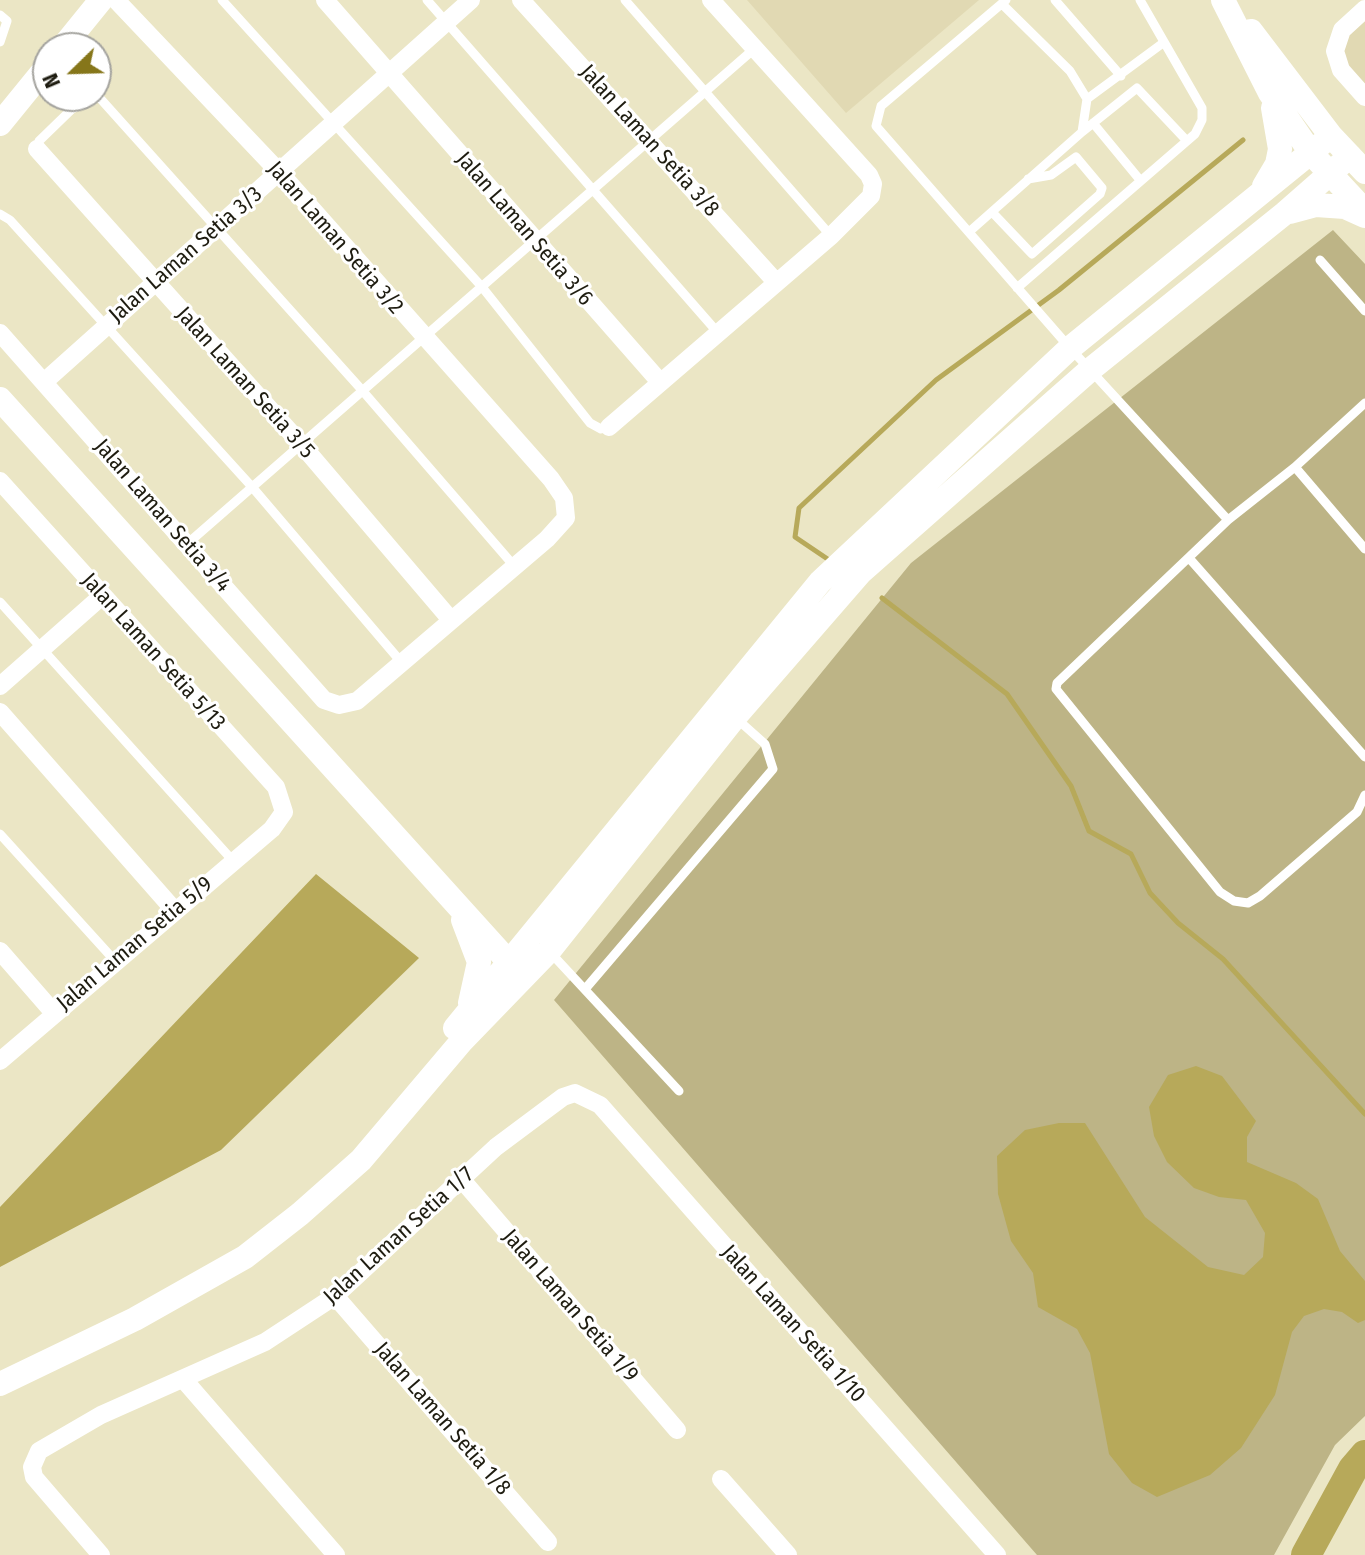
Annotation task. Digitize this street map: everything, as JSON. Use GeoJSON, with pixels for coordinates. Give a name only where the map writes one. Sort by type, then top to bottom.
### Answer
{"type":"FeatureCollection","features":[{"type":"Feature","properties":{"kind":"street"},"geometry":{"type":"LineString","coordinates":[[75,32],[101,0]]}},
{"type":"Feature","properties":{"kind":"street","name":"Jalan Laman Setia 3/2"},"geometry":{"type":"LineString","coordinates":[[116,0],[281,174],[551,479],[564,498],[566,518],[515,567]]}},
{"type":"Feature","properties":{"kind":"street","name":"Jalan Laman Setia 3/6"},"geometry":{"type":"LineString","coordinates":[[325,0],[660,382]]}},
{"type":"Feature","properties":{"kind":"street","name":"Jalan Laman Setia 3/3"},"geometry":{"type":"LineString","coordinates":[[44,382],[106,324],[157,284],[281,174],[471,0]]}},
{"type":"Feature","properties":{"kind":"street","name":"Jalan Laman Setia 3/8"},"geometry":{"type":"LineString","coordinates":[[521,0],[776,282]]}},
{"type":"Feature","properties":{"kind":"street"},"geometry":{"type":"LineString","coordinates":[[609,427],[831,236],[871,196],[873,184],[869,175],[711,0]]}},
{"type":"Feature","properties":{"kind":"street"},"geometry":{"type":"LineString","coordinates":[[1225,0],[1270,93],[1311,153],[1365,213]]}},
{"type":"Feature","properties":{"kind":"street"},"geometry":{"type":"LineString","coordinates":[[0,1371],[130,1309],[238,1248],[293,1206],[353,1152],[465,1017],[515,969],[549,951],[735,717],[861,572],[1091,369],[1331,176],[1357,164],[1331,136],[1225,0]]}},
{"type":"Feature","properties":{"kind":"street"},"geometry":{"type":"LineString","coordinates":[[1365,9],[1342,30],[1335,51],[1341,70],[1365,97]]}},
{"type":"Feature","properties":{"kind":"street"},"geometry":{"type":"LineString","coordinates":[[0,124],[32,85]]}},
{"type":"Feature","properties":{"kind":"street"},"geometry":{"type":"LineString","coordinates":[[1238,214],[1260,193],[1277,164],[1280,149],[1278,120],[1270,93]]}},
{"type":"Feature","properties":{"kind":"street"},"geometry":{"type":"LineString","coordinates":[[0,1384],[149,1311],[245,1257],[361,1160],[461,1042],[820,582],[1070,348],[1331,136]]}},
{"type":"Feature","properties":{"kind":"street","name":"Jalan Laman Setia 3/5"},"geometry":{"type":"LineString","coordinates":[[37,149],[301,444],[451,620]]}},
{"type":"Feature","properties":{"kind":"street"},"geometry":{"type":"LineString","coordinates":[[1285,213],[1316,205],[1345,207],[1365,213]]}},
{"type":"Feature","properties":{"kind":"street","name":"Jalan Laman Setia 3/4"},"geometry":{"type":"LineString","coordinates":[[0,333],[324,700],[339,705],[357,701],[402,663]]}},
{"type":"Feature","properties":{"kind":"street"},"geometry":{"type":"LineString","coordinates":[[0,399],[515,969]]}},
{"type":"Feature","properties":{"kind":"street","name":"Jalan Laman Setia 5/13"},"geometry":{"type":"LineString","coordinates":[[0,481],[276,787],[284,812],[272,829]]}},
{"type":"Feature","properties":{"kind":"street"},"geometry":{"type":"LineString","coordinates":[[402,663],[515,567]]}},
{"type":"Feature","properties":{"kind":"street"},"geometry":{"type":"LineString","coordinates":[[0,686],[102,596]]}},
{"type":"Feature","properties":{"kind":"street"},"geometry":{"type":"LineString","coordinates":[[0,712],[175,911]]}},
{"type":"Feature","properties":{"kind":"street","name":"Jalan Laman Setia 5/9"},"geometry":{"type":"LineString","coordinates":[[0,1061],[272,829]]}},
{"type":"Feature","properties":{"kind":"street"},"geometry":{"type":"LineString","coordinates":[[453,901],[479,962],[477,982],[465,1017]]}},
{"type":"Feature","properties":{"kind":"street"},"geometry":{"type":"LineString","coordinates":[[0,951],[54,1013]]}},
{"type":"Feature","properties":{"kind":"street","name":"Jalan Laman Setia 1/7"},"geometry":{"type":"LineString","coordinates":[[101,1555],[34,1477],[33,1459],[47,1446],[101,1415],[265,1342],[335,1296],[463,1181],[496,1147],[563,1097],[575,1093],[587,1096]]}},
{"type":"Feature","properties":{"kind":"street","name":"Jalan Laman Setia 1/10"},"geometry":{"type":"LineString","coordinates":[[587,1096],[600,1105],[997,1555]]}},
{"type":"Feature","properties":{"kind":"street","name":"Jalan Laman Setia 1/9"},"geometry":{"type":"LineString","coordinates":[[463,1181],[677,1430]]}},
{"type":"Feature","properties":{"kind":"street","name":"Jalan Laman Setia 1/8"},"geometry":{"type":"LineString","coordinates":[[335,1296],[548,1542]]}},
{"type":"Feature","properties":{"kind":"street"},"geometry":{"type":"LineString","coordinates":[[184,1380],[336,1555]]}},
{"type":"Feature","properties":{"kind":"street"},"geometry":{"type":"LineString","coordinates":[[721,1479],[788,1555]]}},
{"type":"Feature","properties":{"kind":"lane"},"geometry":{"type":"LineString","coordinates":[[222,0],[482,287],[590,423],[601,429],[609,427]]}},
{"type":"Feature","properties":{"kind":"lane"},"geometry":{"type":"LineString","coordinates":[[427,0],[719,334]]}},
{"type":"Feature","properties":{"kind":"lane"},"geometry":{"type":"LineString","coordinates":[[625,0],[831,236]]}},
{"type":"Feature","properties":{"kind":"lane"},"geometry":{"type":"LineString","coordinates":[[1055,0],[1121,76]]}},
{"type":"Feature","properties":{"kind":"lane"},"geometry":{"type":"LineString","coordinates":[[1017,288],[1187,141],[1202,120],[1202,108],[1140,0]]}},
{"type":"Feature","properties":{"kind":"lane"},"geometry":{"type":"LineString","coordinates":[[1082,132],[1087,99],[1070,71],[1004,2],[881,106],[875,117],[876,126],[1017,288],[1228,520]]}},
{"type":"Feature","properties":{"kind":"lane"},"geometry":{"type":"LineString","coordinates":[[0,15],[7,21],[0,42]]}},
{"type":"Feature","properties":{"kind":"lane"},"geometry":{"type":"LineString","coordinates":[[1087,99],[1163,43]]}},
{"type":"Feature","properties":{"kind":"lane"},"geometry":{"type":"LineString","coordinates":[[187,544],[754,49]]}},
{"type":"Feature","properties":{"kind":"lane"},"geometry":{"type":"LineString","coordinates":[[969,232],[1137,88],[1187,141]]}},
{"type":"Feature","properties":{"kind":"lane"},"geometry":{"type":"LineString","coordinates":[[37,149],[39,141],[72,109],[98,96],[219,228],[515,567]]}},
{"type":"Feature","properties":{"kind":"lane"},"geometry":{"type":"LineString","coordinates":[[1093,123],[1140,180]]}},
{"type":"Feature","properties":{"kind":"lane"},"geometry":{"type":"LineString","coordinates":[[992,212],[1029,254],[1100,194],[1101,184],[1076,157],[1051,175],[1028,179]]}},
{"type":"Feature","properties":{"kind":"lane"},"geometry":{"type":"LineString","coordinates":[[0,214],[106,324],[253,488],[402,663]]}},
{"type":"Feature","properties":{"kind":"lane"},"geometry":{"type":"LineString","coordinates":[[1062,228],[1085,228]]}},
{"type":"Feature","properties":{"kind":"lane"},"geometry":{"type":"LineString","coordinates":[[1320,260],[1365,311]]}},
{"type":"Feature","properties":{"kind":"lane"},"geometry":{"type":"LineString","coordinates":[[1365,403],[1295,467],[1228,520],[1057,683],[1058,695],[1220,892],[1234,901],[1248,903],[1260,896],[1357,812],[1365,795]]}},
{"type":"Feature","properties":{"kind":"lane"},"geometry":{"type":"LineString","coordinates":[[1295,467],[1365,549]]}},
{"type":"Feature","properties":{"kind":"lane"},"geometry":{"type":"LineString","coordinates":[[1189,558],[1365,757]]}},
{"type":"Feature","properties":{"kind":"lane"},"geometry":{"type":"LineString","coordinates":[[0,602],[234,862]]}},
{"type":"Feature","properties":{"kind":"lane"},"geometry":{"type":"LineString","coordinates":[[586,988],[773,769],[765,744],[735,717]]}},
{"type":"Feature","properties":{"kind":"lane"},"geometry":{"type":"LineString","coordinates":[[0,834],[116,962]]}},
{"type":"Feature","properties":{"kind":"lane"},"geometry":{"type":"LineString","coordinates":[[549,951],[679,1091]]}},
{"type":"Feature","properties":{"kind":"shaded area"},"geometry":{"type":"Polygon","coordinates":[[[747,0],[979,0],[846,113],[747,0]]]}},
{"type":"Feature","properties":{"kind":"shaded area"},"geometry":{"type":"Polygon","coordinates":[[[1365,1],[1365,105],[1337,73],[1338,26],[1365,1]]]}},
{"type":"Feature","properties":{"kind":"shaded area"},"geometry":{"type":"Polygon","coordinates":[[[1333,230],[1365,264],[1365,1416],[1335,1445],[1274,1555],[1037,1555],[554,1000],[911,563],[1333,230]]]}},
{"type":"Feature","properties":{"kind":"shaded area"},"geometry":{"type":"Polygon","coordinates":[[[316,874],[419,958],[221,1150],[0,1267],[0,1207],[316,874]]]}},
{"type":"Feature","properties":{"kind":"shaded area"},"geometry":{"type":"Polygon","coordinates":[[[1196,1066],[1222,1076],[1256,1121],[1247,1137],[1247,1162],[1296,1183],[1318,1199],[1340,1251],[1365,1281],[1365,1320],[1358,1323],[1342,1312],[1324,1309],[1304,1316],[1292,1332],[1275,1395],[1241,1448],[1210,1475],[1157,1497],[1132,1483],[1109,1454],[1090,1353],[1077,1329],[1038,1307],[1033,1273],[1011,1241],[998,1194],[997,1156],[1025,1130],[1059,1123],[1085,1123],[1145,1217],[1208,1267],[1244,1275],[1263,1257],[1265,1233],[1246,1200],[1219,1197],[1194,1188],[1167,1162],[1154,1136],[1149,1107],[1168,1075],[1196,1066]]]}},
{"type":"Feature","properties":{"kind":"waterway"},"geometry":{"type":"LineString","coordinates":[[832,562],[795,537],[799,508],[936,380],[1059,290],[1243,140]]}},
{"type":"Feature","properties":{"kind":"waterway"},"geometry":{"type":"LineString","coordinates":[[882,598],[1007,694],[1071,786],[1089,831],[1131,854],[1150,893],[1178,923],[1223,959],[1365,1114]]}},
{"type":"Feature","properties":{"kind":"waterway"},"geometry":{"type":"LineString","coordinates":[[1306,1555],[1353,1469],[1365,1455]]}}]}
